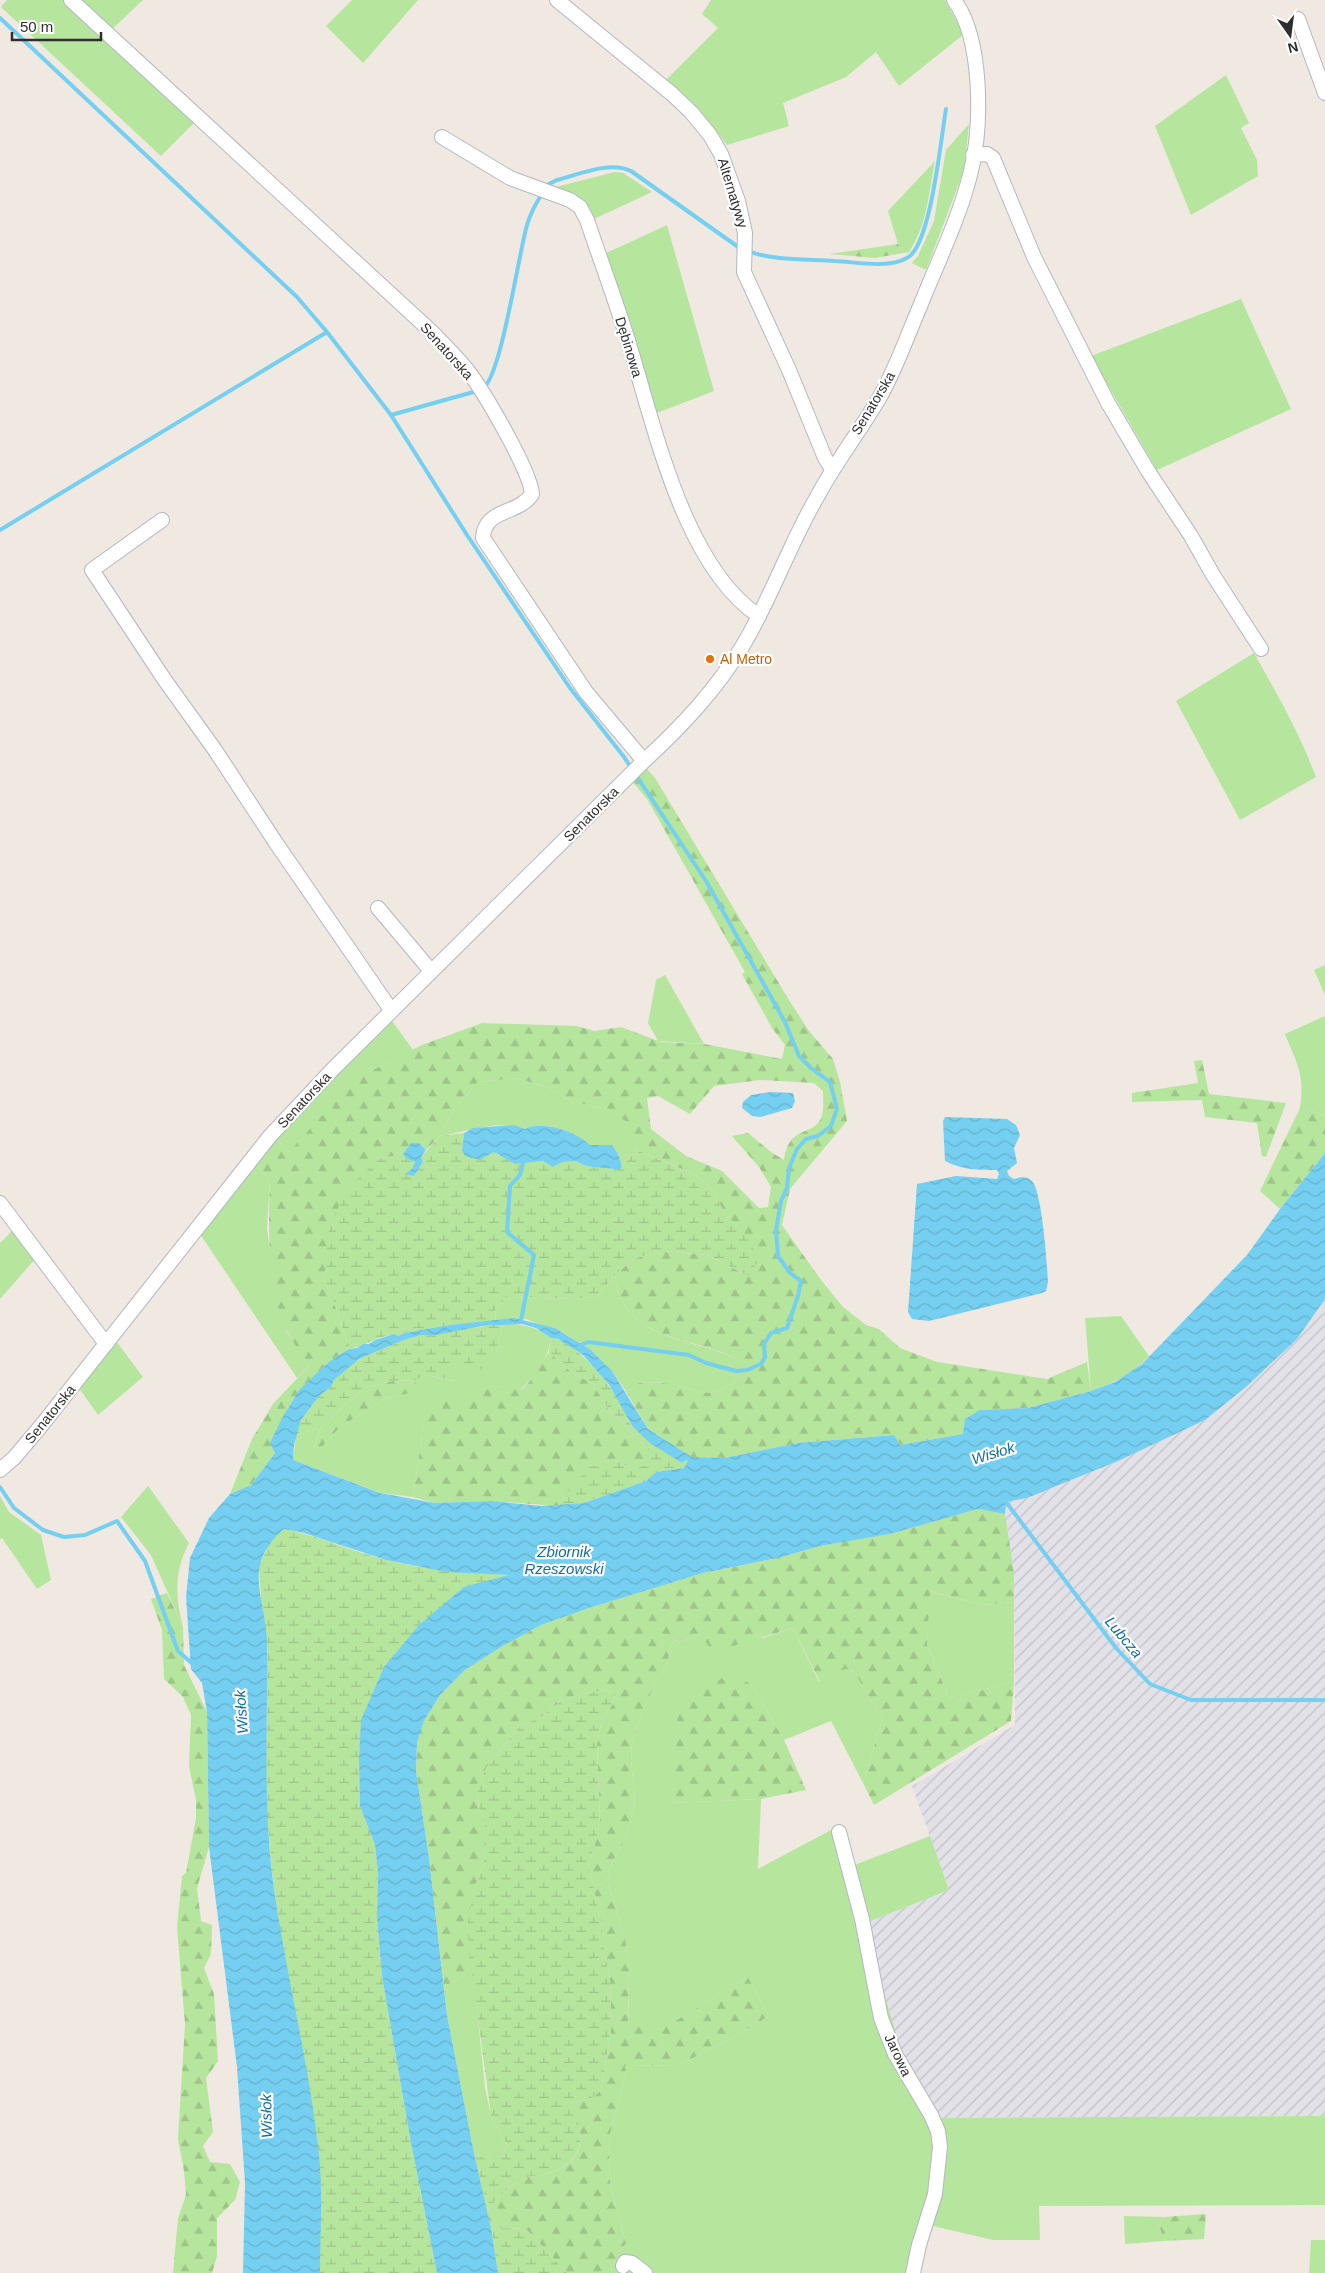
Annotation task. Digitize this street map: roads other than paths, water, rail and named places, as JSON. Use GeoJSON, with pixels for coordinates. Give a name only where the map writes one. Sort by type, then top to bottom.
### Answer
{"type":"FeatureCollection","features":[{"type":"Feature","properties":{"kind":"street","name":"Senatorska"},"geometry":{"type":"LineString","coordinates":[[71,0],[434,334],[468,371],[484,396],[528,478],[532,494],[522,504],[485,523],[483,538],[586,692],[644,761]]}},
{"type":"Feature","properties":{"kind":"street","name":"Alternatywy"},"geometry":{"type":"LineString","coordinates":[[557,0],[672,94],[692,112],[710,135],[721,154],[738,201],[745,233],[744,272],[748,283],[786,362],[825,458],[832,469]]}},
{"type":"Feature","properties":{"kind":"street","name":"Senatorska"},"geometry":{"type":"LineString","coordinates":[[1,1468],[41,1426],[270,1136],[391,1010],[644,761],[681,727],[700,706],[729,667],[759,616],[800,527],[832,469],[890,379],[960,206],[972,169],[977,111],[976,67],[970,31],[964,16],[954,0]]}},
{"type":"Feature","properties":{"kind":"street"},"geometry":{"type":"LineString","coordinates":[[1298,19],[1325,93]]}},
{"type":"Feature","properties":{"kind":"street","name":"Dębinowa"},"geometry":{"type":"LineString","coordinates":[[442,138],[510,178],[575,204],[580,208],[587,220],[632,353],[659,444],[692,532],[732,592],[759,616]]}},
{"type":"Feature","properties":{"kind":"street"},"geometry":{"type":"LineString","coordinates":[[973,155],[987,154],[993,158],[1034,257],[1108,403],[1148,471],[1261,649]]}},
{"type":"Feature","properties":{"kind":"street"},"geometry":{"type":"LineString","coordinates":[[162,520],[92,570],[164,679],[215,750],[276,843],[391,1010]]}},
{"type":"Feature","properties":{"kind":"street"},"geometry":{"type":"LineString","coordinates":[[378,908],[431,971]]}},
{"type":"Feature","properties":{"kind":"street"},"geometry":{"type":"LineString","coordinates":[[0,1203],[106,1344]]}},
{"type":"Feature","properties":{"kind":"street","name":"Jarowa"},"geometry":{"type":"LineString","coordinates":[[839,1832],[862,1919],[882,2018],[895,2054],[931,2115],[939,2139],[940,2147],[935,2194],[919,2244],[913,2273]]}},
{"type":"Feature","properties":{"kind":"street"},"geometry":{"type":"LineString","coordinates":[[623,2266],[625,2262],[632,2263],[645,2273]]}},
{"type":"Feature","properties":{"kind":"water"},"geometry":{"type":"Polygon","coordinates":[[[770,1092],[793,1093],[795,1101],[792,1108],[760,1117],[752,1116],[742,1108],[743,1102],[751,1095],[770,1092]]]}},
{"type":"Feature","properties":{"kind":"water"},"geometry":{"type":"Polygon","coordinates":[[[945,1117],[1007,1119],[1016,1125],[1020,1135],[1014,1148],[1017,1163],[1007,1171],[1009,1176],[1014,1179],[1023,1177],[1030,1179],[1036,1187],[1043,1228],[1048,1282],[1046,1291],[1042,1293],[929,1321],[912,1319],[908,1312],[917,1184],[956,1176],[997,1179],[999,1174],[997,1170],[964,1168],[945,1161],[943,1121],[945,1117]]]}},
{"type":"Feature","properties":{"kind":"water"},"geometry":{"type":"Polygon","coordinates":[[[514,1125],[525,1129],[540,1126],[550,1127],[577,1136],[590,1145],[612,1145],[618,1154],[622,1166],[619,1170],[591,1167],[576,1161],[563,1162],[553,1167],[543,1161],[515,1164],[494,1152],[480,1160],[465,1156],[462,1150],[464,1133],[473,1128],[514,1125]]]}},
{"type":"Feature","properties":{"kind":"water"},"geometry":{"type":"Polygon","coordinates":[[[411,1143],[419,1143],[426,1150],[421,1157],[423,1162],[414,1176],[405,1174],[412,1169],[415,1162],[407,1159],[403,1154],[411,1143]]]}},
{"type":"Feature","properties":{"kind":"water","name":"Zbiornik Rzeszowski"},"geometry":{"type":"Polygon","coordinates":[[[1325,1153],[1325,1299],[1297,1339],[1246,1387],[1205,1420],[1118,1461],[1027,1498],[1006,1502],[1005,1514],[978,1509],[890,1534],[820,1546],[782,1557],[703,1573],[589,1608],[541,1625],[465,1670],[440,1695],[424,1721],[417,1743],[416,1771],[429,1858],[447,2015],[491,2228],[498,2273],[437,2273],[411,2143],[382,1976],[377,1917],[378,1873],[375,1845],[360,1806],[359,1760],[361,1720],[384,1667],[419,1625],[464,1587],[509,1575],[447,1572],[386,1560],[304,1533],[284,1529],[271,1543],[263,1557],[259,1570],[267,1645],[266,1759],[269,1845],[283,1944],[315,2120],[321,2199],[320,2273],[243,2273],[245,2183],[237,2067],[209,1847],[207,1712],[202,1683],[191,1669],[186,1597],[190,1558],[209,1518],[230,1494],[251,1485],[275,1453],[270,1443],[282,1418],[300,1389],[330,1361],[349,1349],[369,1344],[375,1340],[394,1334],[398,1336],[404,1333],[449,1325],[514,1318],[555,1328],[591,1350],[612,1371],[648,1429],[692,1457],[724,1458],[798,1443],[894,1435],[900,1445],[963,1434],[965,1419],[980,1410],[1028,1408],[1091,1391],[1115,1382],[1142,1364],[1247,1255],[1280,1209],[1325,1153]],[[522,1324],[482,1326],[431,1336],[421,1335],[401,1341],[359,1359],[334,1380],[331,1387],[319,1396],[301,1420],[294,1445],[293,1460],[380,1493],[435,1503],[492,1501],[541,1506],[584,1503],[646,1481],[656,1472],[684,1468],[688,1461],[686,1460],[682,1463],[650,1443],[632,1426],[610,1386],[583,1355],[536,1328],[522,1324]]]}},
{"type":"Feature","properties":{"kind":"waterway"},"geometry":{"type":"LineString","coordinates":[[0,18],[297,297],[327,332],[391,415],[467,535],[570,688],[624,757],[706,881],[785,1022],[799,1056],[830,1082],[837,1109],[831,1126],[818,1136],[806,1139],[797,1149],[789,1168],[787,1188],[781,1201],[776,1230],[778,1256],[790,1273],[801,1281],[798,1296],[787,1328],[771,1333],[764,1344],[765,1357],[761,1364],[747,1370],[736,1371],[706,1363],[689,1355],[588,1342],[579,1346]]}},
{"type":"Feature","properties":{"kind":"waterway"},"geometry":{"type":"LineString","coordinates":[[748,251],[780,258],[872,264],[890,263],[907,258],[915,249],[923,234],[929,213],[946,109]]}},
{"type":"Feature","properties":{"kind":"waterway"},"geometry":{"type":"LineString","coordinates":[[546,188],[557,180],[585,172],[613,167],[622,168],[631,171],[741,249]]}},
{"type":"Feature","properties":{"kind":"waterway"},"geometry":{"type":"LineString","coordinates":[[483,388],[490,379],[503,339],[527,225],[533,209],[542,194]]}},
{"type":"Feature","properties":{"kind":"waterway"},"geometry":{"type":"LineString","coordinates":[[0,530],[327,332]]}},
{"type":"Feature","properties":{"kind":"waterway"},"geometry":{"type":"LineString","coordinates":[[391,415],[477,391]]}},
{"type":"Feature","properties":{"kind":"waterway"},"geometry":{"type":"LineString","coordinates":[[521,1320],[534,1255],[507,1232],[510,1186],[520,1175],[523,1163]]}},
{"type":"Feature","properties":{"kind":"waterway"},"geometry":{"type":"LineString","coordinates":[[0,1487],[14,1508],[43,1530],[64,1537],[85,1535],[117,1521],[145,1561],[178,1651],[194,1665]]}},
{"type":"Feature","properties":{"kind":"waterway","name":"Lubcza"},"geometry":{"type":"LineString","coordinates":[[1003,1498],[1116,1648],[1150,1684],[1191,1700],[1325,1700]]}},
{"type":"Feature","properties":{"kind":"place","name":"Al Metro"},"geometry":{"type":"Point","coordinates":[710,659]}},
{"type":"Feature","properties":{"kind":"water label","name":"Wisłok"},"geometry":{"type":"Point","coordinates":[993,1453]}},
{"type":"Feature","properties":{"kind":"water label","name":"Wisłok"},"geometry":{"type":"Point","coordinates":[241,1712]}},
{"type":"Feature","properties":{"kind":"water label","name":"Wisłok"},"geometry":{"type":"Point","coordinates":[266,2116]}}]}
